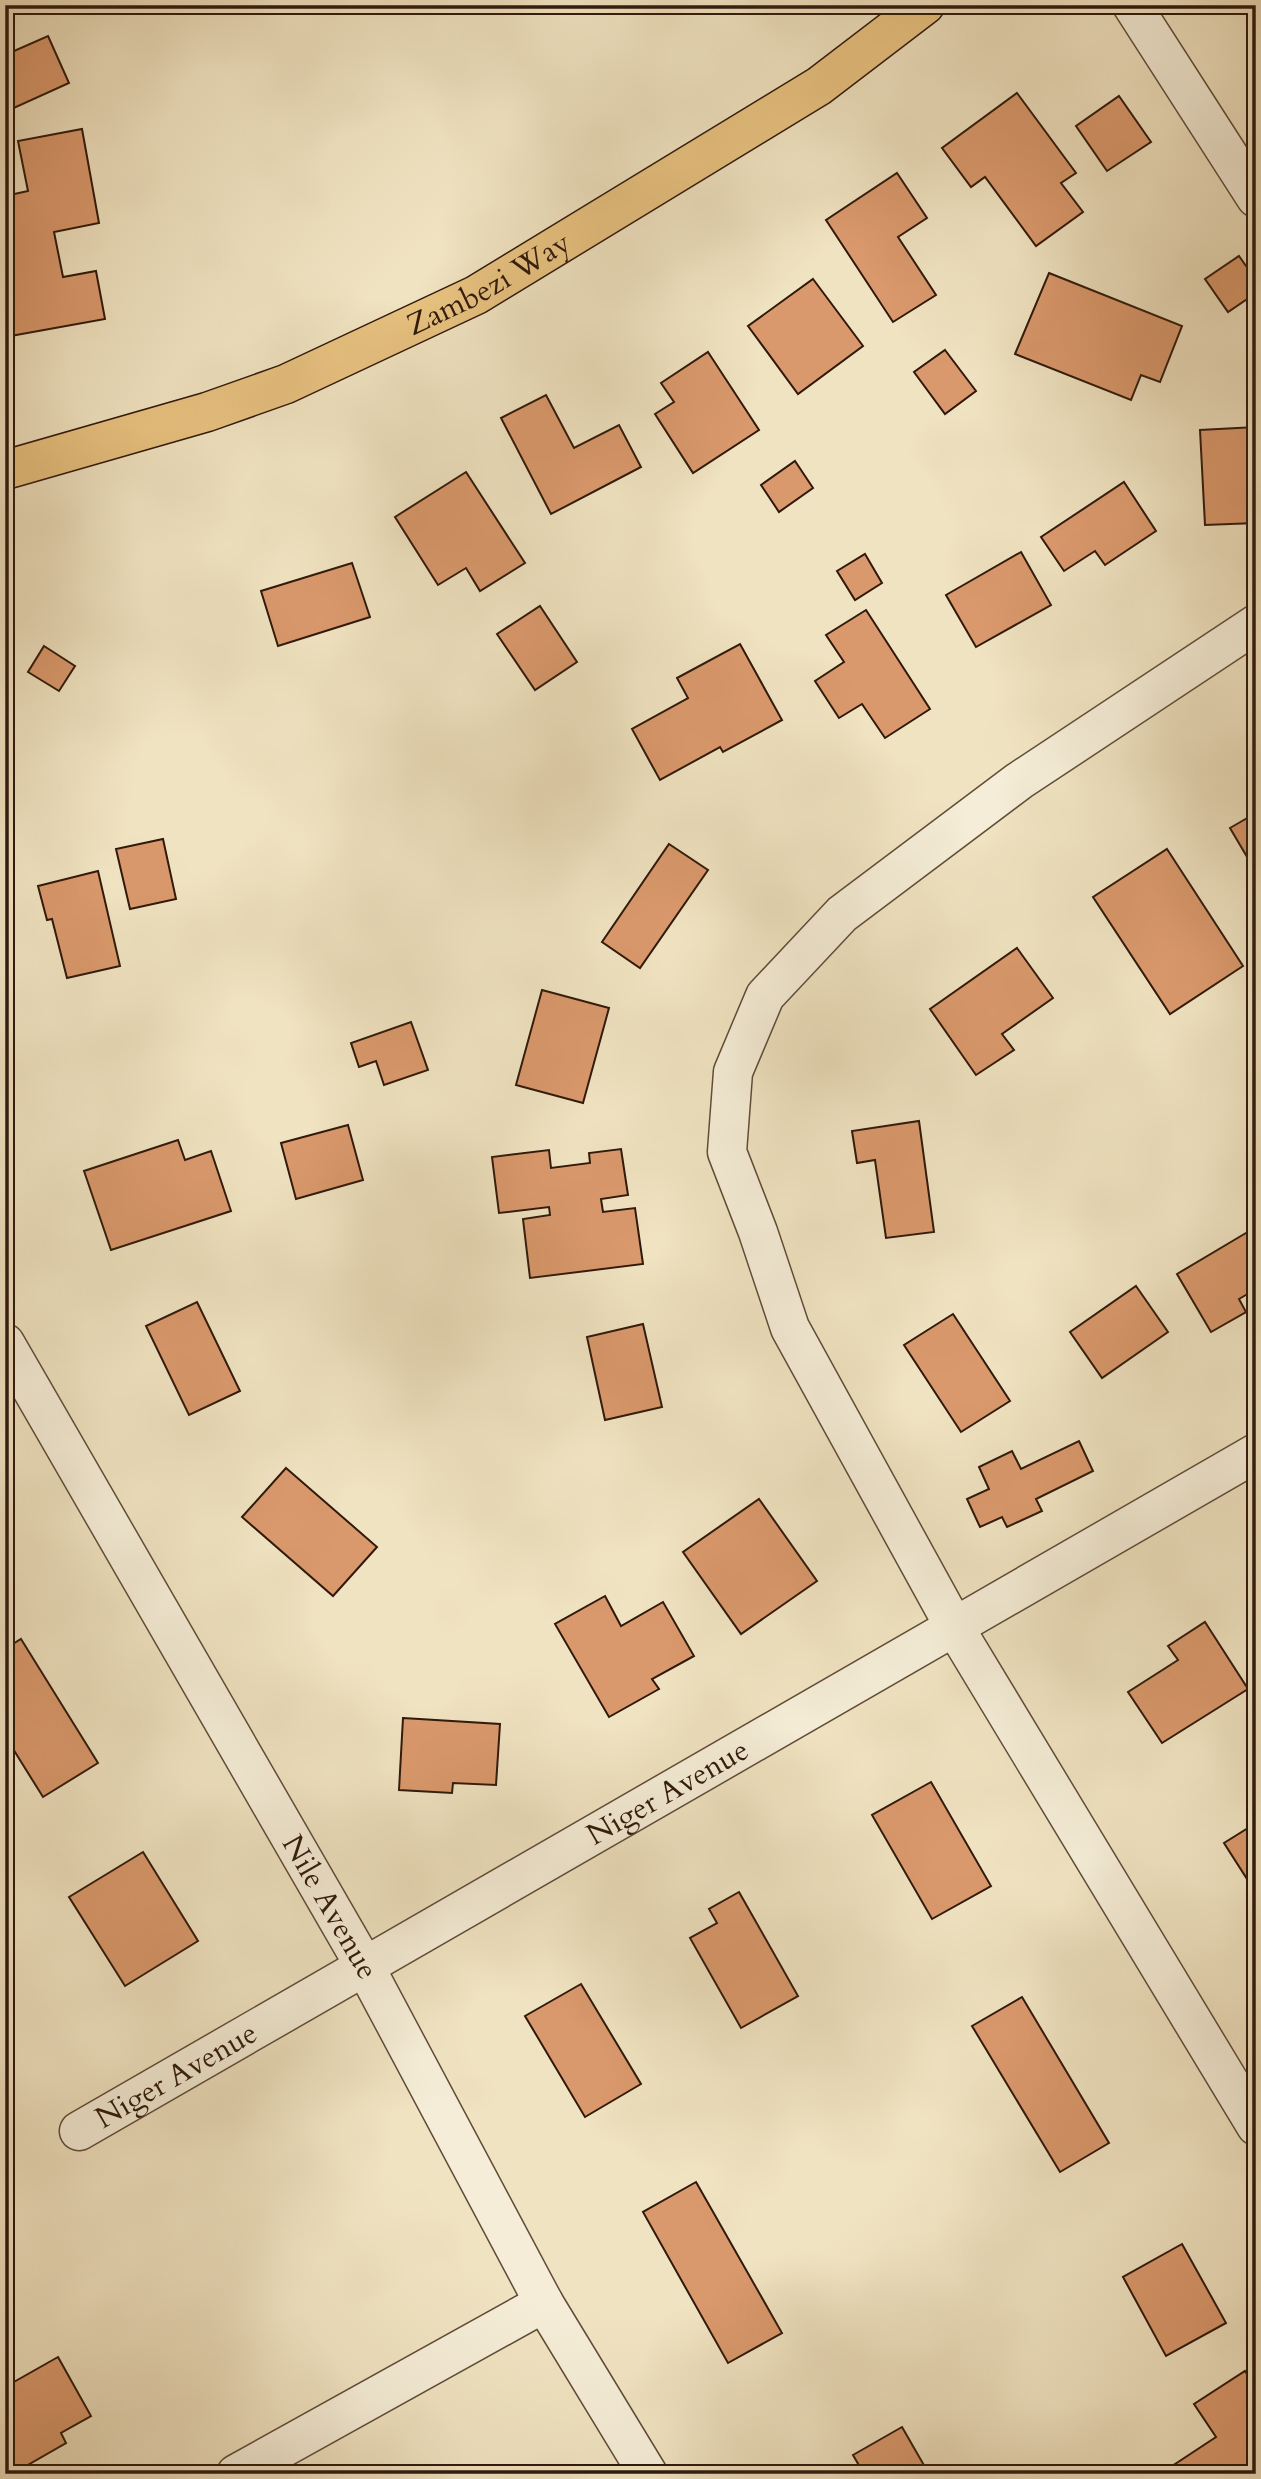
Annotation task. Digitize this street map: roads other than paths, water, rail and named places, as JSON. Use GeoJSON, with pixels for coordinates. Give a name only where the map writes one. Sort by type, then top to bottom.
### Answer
{"type":"FeatureCollection","features":[{"type":"Feature","properties":{"kind":"main road","name":"Zambezi Way"},"geometry":{"type":"LineString","coordinates":[[5,470],[207,412],[286,384],[475,295],[819,86],[925,5]]}},
{"type":"Feature","properties":{"kind":"street"},"geometry":{"type":"LineString","coordinates":[[1132,5],[1256,198]]}},
{"type":"Feature","properties":{"kind":"street"},"geometry":{"type":"LineString","coordinates":[[1256,624],[1019,781],[842,914],[765,996],[733,1072],[727,1152],[758,1232],[790,1328],[955,1628],[1256,2126]]}},
{"type":"Feature","properties":{"kind":"street","name":"Nile Avenue"},"geometry":{"type":"LineString","coordinates":[[5,1343],[364,1965],[544,2303],[648,2474]]}},
{"type":"Feature","properties":{"kind":"street","name":"Niger Avenue"},"geometry":{"type":"LineString","coordinates":[[79,2131],[1256,1453]]}},
{"type":"Feature","properties":{"kind":"street"},"geometry":{"type":"LineString","coordinates":[[236,2474],[544,2303]]}}]}
